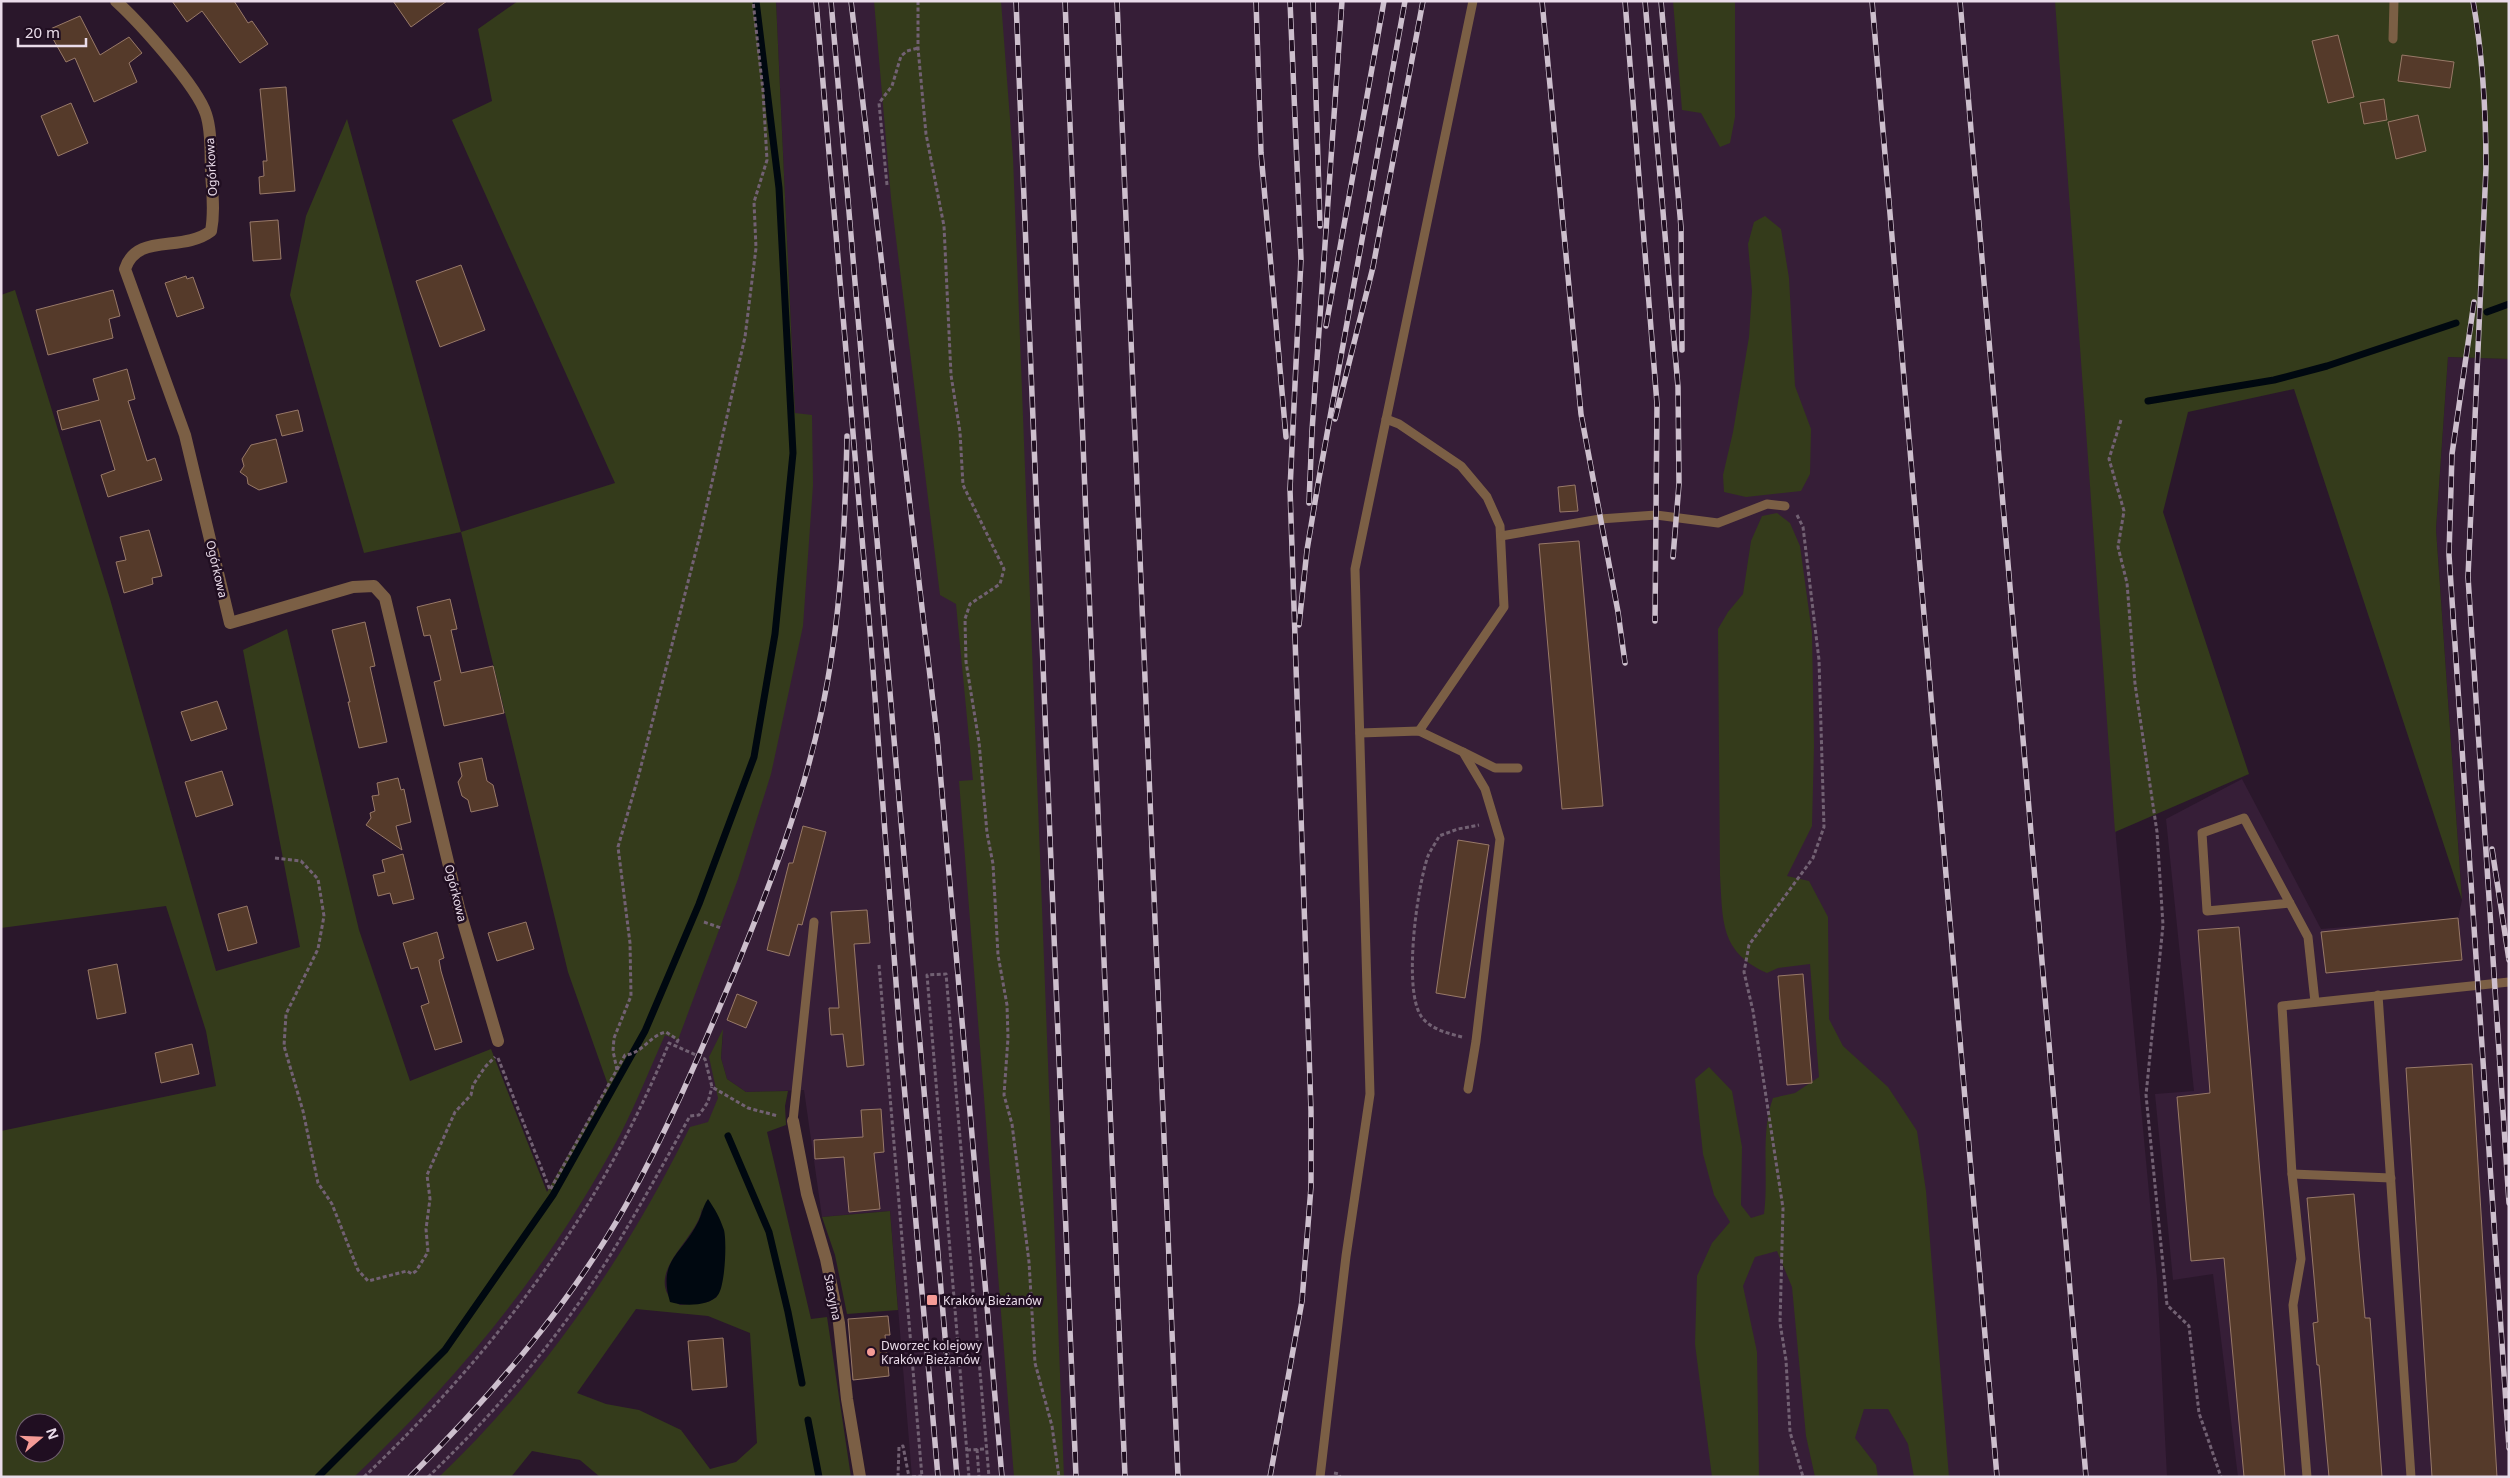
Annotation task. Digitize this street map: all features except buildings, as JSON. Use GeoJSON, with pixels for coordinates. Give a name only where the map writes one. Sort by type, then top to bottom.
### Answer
{"type":"FeatureCollection","features":[{"type":"Feature","properties":{"kind":"street","name":"Ogórkowa"},"geometry":{"type":"LineString","coordinates":[[116,1],[177,69],[198,97],[206,114],[210,136],[214,215],[211,231],[200,240],[141,248],[129,258],[126,270],[185,435],[230,623],[353,587],[374,586],[386,598],[459,908],[498,1041]]}},
{"type":"Feature","properties":{"kind":"street","name":"Stacyjna"},"geometry":{"type":"LineString","coordinates":[[793,1121],[807,1194],[826,1259],[838,1323],[847,1399],[860,1477]]}},
{"type":"Feature","properties":{"kind":"lane"},"geometry":{"type":"LineString","coordinates":[[1320,1477],[1346,1256],[1370,1094],[1355,569],[1473,1]]}},
{"type":"Feature","properties":{"kind":"lane"},"geometry":{"type":"LineString","coordinates":[[2393,39],[2394,1]]}},
{"type":"Feature","properties":{"kind":"lane"},"geometry":{"type":"LineString","coordinates":[[1386,419],[1399,424],[1461,466],[1487,497],[1500,526],[1504,607],[1419,731]]}},
{"type":"Feature","properties":{"kind":"lane"},"geometry":{"type":"LineString","coordinates":[[1501,536],[1600,519],[1656,515],[1718,523],[1767,504],[1785,506]]}},
{"type":"Feature","properties":{"kind":"lane"},"geometry":{"type":"LineString","coordinates":[[1360,733],[1419,731],[1495,768],[1518,768]]}},
{"type":"Feature","properties":{"kind":"lane"},"geometry":{"type":"LineString","coordinates":[[1463,752],[1485,789],[1500,839],[1476,1041],[1468,1089]]}},
{"type":"Feature","properties":{"kind":"lane"},"geometry":{"type":"LineString","coordinates":[[2290,903],[2207,910],[2202,832],[2244,818],[2290,903],[2308,937],[2315,1002]]}},
{"type":"Feature","properties":{"kind":"lane"},"geometry":{"type":"LineString","coordinates":[[793,1121],[814,922]]}},
{"type":"Feature","properties":{"kind":"lane"},"geometry":{"type":"LineString","coordinates":[[2307,1477],[2293,1304],[2301,1259],[2292,1174],[2282,1006],[2509,982]]}},
{"type":"Feature","properties":{"kind":"lane"},"geometry":{"type":"LineString","coordinates":[[2378,995],[2411,1477]]}},
{"type":"Feature","properties":{"kind":"lane"},"geometry":{"type":"LineString","coordinates":[[2292,1174],[2391,1178]]}},
{"type":"Feature","properties":{"kind":"path"},"geometry":{"type":"LineString","coordinates":[[617,1070],[613,1051],[614,1038],[630,996],[630,943],[618,847],[639,774],[700,535],[747,327],[756,248],[754,202],[767,160],[763,91],[753,1]]}},
{"type":"Feature","properties":{"kind":"path"},"geometry":{"type":"LineString","coordinates":[[918,1],[918,48],[926,134],[944,226],[951,375],[960,432],[963,485],[1004,569],[1000,584],[970,604],[965,618],[966,662],[979,742],[987,832],[993,864],[998,955],[1007,1005],[1008,1038],[1004,1095],[1012,1124],[1029,1262],[1035,1363],[1052,1426],[1059,1477]]}},
{"type":"Feature","properties":{"kind":"path"},"geometry":{"type":"LineString","coordinates":[[887,186],[879,103],[892,86],[902,56],[907,51],[918,48]]}},
{"type":"Feature","properties":{"kind":"path"},"geometry":{"type":"LineString","coordinates":[[2121,420],[2110,459],[2124,511],[2118,547],[2127,584],[2135,684],[2157,832],[2163,925],[2146,1095],[2167,1305],[2189,1326],[2199,1413],[2221,1477]]}},
{"type":"Feature","properties":{"kind":"path"},"geometry":{"type":"LineString","coordinates":[[1785,506],[1796,512],[1803,527],[1808,565],[1819,660],[1824,828],[1813,858],[1749,945],[1744,972],[1753,1011],[1783,1208],[1780,1324],[1786,1360],[1790,1432],[1803,1477]]}},
{"type":"Feature","properties":{"kind":"path"},"geometry":{"type":"LineString","coordinates":[[1476,1041],[1438,1030],[1422,1016],[1414,997],[1412,959],[1418,903],[1428,857],[1439,836],[1458,829],[1495,823]]}},
{"type":"Feature","properties":{"kind":"path"},"geometry":{"type":"LineString","coordinates":[[276,858],[301,861],[318,878],[324,916],[318,949],[286,1014],[284,1046],[303,1111],[318,1183],[332,1204],[358,1270],[368,1281],[407,1271],[412,1274],[416,1272],[428,1252],[426,1229],[430,1199],[427,1174],[455,1112],[471,1095],[473,1085],[485,1066],[497,1055],[550,1190],[625,1055],[632,1055],[658,1034],[666,1032],[678,1040],[675,1046]]}},
{"type":"Feature","properties":{"kind":"path"},"geometry":{"type":"LineString","coordinates":[[704,922],[721,928]]}},
{"type":"Feature","properties":{"kind":"path"},"geometry":{"type":"LineString","coordinates":[[880,965],[922,1476],[911,1477],[903,1446],[899,1447],[898,1477]]}},
{"type":"Feature","properties":{"kind":"path"},"geometry":{"type":"LineString","coordinates":[[969,1477],[927,976],[946,974],[989,1477]]}},
{"type":"Feature","properties":{"kind":"path"},"geometry":{"type":"LineString","coordinates":[[364,1477],[464,1376],[537,1284],[569,1236],[622,1145],[669,1043],[705,1059],[712,1087],[708,1102],[699,1115],[690,1116],[634,1216],[567,1319],[492,1412],[428,1477]]}},
{"type":"Feature","properties":{"kind":"path"},"geometry":{"type":"LineString","coordinates":[[712,1087],[748,1108],[793,1121]]}},
{"type":"Feature","properties":{"kind":"path"},"geometry":{"type":"LineString","coordinates":[[977,1449],[979,1477]]}},
{"type":"Feature","properties":{"kind":"path"},"geometry":{"type":"LineString","coordinates":[[967,1450],[986,1449]]}},
{"type":"Feature","properties":{"kind":"shaded area"},"geometry":{"type":"Polygon","coordinates":[[[776,1],[2071,1],[2116,838],[2157,1279],[2167,1477],[912,1477],[890,1211],[822,1217],[804,1090],[746,1092],[727,1079],[721,1058],[723,1033],[715,1059],[723,1107],[661,1197],[605,1291],[449,1477],[298,1477],[547,1192],[607,1085],[642,1016],[796,435],[776,1]]]}},
{"type":"Feature","properties":{"kind":"shaded area"},"geometry":{"type":"Polygon","coordinates":[[[2448,357],[2509,359],[2509,1477],[2238,1477],[2213,1274],[2173,1280],[2155,1094],[2194,1091],[2166,819],[2242,779],[2321,929],[2458,918],[2462,900],[2436,529],[2448,357]]]}},
{"type":"Feature","properties":{"kind":"shaded area"},"geometry":{"type":"Polygon","coordinates":[[[708,1199],[719,1218],[725,1236],[725,1264],[720,1290],[714,1299],[702,1304],[688,1305],[670,1302],[667,1288],[669,1268],[697,1224],[708,1199]]]}},
{"type":"Feature","properties":{"kind":"green space"},"geometry":{"type":"Polygon","coordinates":[[[518,1],[776,1],[795,413],[812,415],[813,485],[803,626],[771,774],[738,879],[678,1040],[665,1035],[620,1135],[564,1230],[534,1274],[467,1359],[394,1438],[354,1477],[1,1477],[1,1131],[216,1086],[206,1031],[166,906],[1,928],[1,295],[15,290],[110,599],[216,971],[300,947],[243,650],[287,629],[359,930],[410,1081],[491,1049],[547,1192],[608,1085],[568,972],[461,532],[615,483],[452,120],[492,101],[478,29],[518,1]]]}},
{"type":"Feature","properties":{"kind":"green space"},"geometry":{"type":"Polygon","coordinates":[[[874,1],[1001,1],[1013,158],[1064,1477],[1014,1477],[959,781],[973,780],[956,604],[940,595],[891,198],[874,1]]]}},
{"type":"Feature","properties":{"kind":"green space"},"geometry":{"type":"Polygon","coordinates":[[[1673,1],[1735,1],[1735,117],[1730,143],[1720,147],[1701,113],[1682,110],[1673,1]]]}},
{"type":"Feature","properties":{"kind":"green space"},"geometry":{"type":"Polygon","coordinates":[[[2055,1],[2509,1],[2509,359],[2448,357],[2436,529],[2462,900],[2294,389],[2188,412],[2163,512],[2249,774],[2115,832],[2055,1]]]}},
{"type":"Feature","properties":{"kind":"green space"},"geometry":{"type":"Polygon","coordinates":[[[347,119],[461,532],[364,553],[290,295],[306,216],[347,119]]]}},
{"type":"Feature","properties":{"kind":"green space"},"geometry":{"type":"Polygon","coordinates":[[[1765,216],[1781,229],[1789,278],[1795,386],[1811,429],[1810,474],[1801,491],[1746,497],[1724,492],[1723,475],[1733,432],[1749,337],[1752,291],[1748,244],[1754,222],[1765,216]]]}},
{"type":"Feature","properties":{"kind":"green space"},"geometry":{"type":"Polygon","coordinates":[[[1777,513],[1790,523],[1800,546],[1812,633],[1814,746],[1812,826],[1787,876],[1809,881],[1828,917],[1829,1019],[1843,1046],[1888,1087],[1917,1131],[1926,1191],[1949,1477],[1914,1477],[1908,1444],[1888,1409],[1864,1409],[1855,1438],[1876,1465],[1878,1477],[1815,1477],[1806,1436],[1792,1287],[1777,1251],[1755,1257],[1743,1286],[1757,1352],[1759,1477],[1712,1477],[1695,1344],[1697,1276],[1712,1243],[1730,1222],[1714,1195],[1703,1154],[1695,1079],[1709,1067],[1732,1091],[1742,1147],[1741,1205],[1751,1218],[1764,1214],[1767,1126],[1773,1098],[1795,1093],[1819,1077],[1810,964],[1778,968],[1767,973],[1752,965],[1732,945],[1727,934],[1722,908],[1720,876],[1718,629],[1728,612],[1743,594],[1751,541],[1762,516],[1777,513]]]}},
{"type":"Feature","properties":{"kind":"green space"},"geometry":{"type":"Polygon","coordinates":[[[723,1029],[721,1058],[727,1079],[746,1092],[788,1091],[785,1106],[786,1125],[767,1132],[811,1319],[827,1317],[851,1477],[600,1477],[580,1460],[532,1451],[511,1477],[439,1477],[514,1398],[548,1356],[580,1313],[639,1222],[690,1127],[708,1122],[718,1098],[709,1057],[723,1029]],[[702,1208],[699,1219],[666,1273],[665,1284],[668,1295],[680,1305],[708,1302],[717,1297],[702,1208]],[[636,1309],[577,1393],[606,1404],[639,1410],[681,1430],[710,1469],[736,1462],[757,1443],[750,1333],[708,1316],[636,1309]]]}},
{"type":"Feature","properties":{"kind":"green space"},"geometry":{"type":"Polygon","coordinates":[[[890,1211],[898,1310],[847,1314],[835,1255],[822,1217],[890,1211]]]}},
{"type":"Feature","properties":{"kind":"waterway"},"geometry":{"type":"LineString","coordinates":[[318,1477],[445,1350],[553,1195],[645,1031],[699,904],[754,757],[775,634],[793,453],[779,188],[756,1]]}},
{"type":"Feature","properties":{"kind":"waterway"},"geometry":{"type":"LineString","coordinates":[[2487,312],[2509,304]]}},
{"type":"Feature","properties":{"kind":"waterway"},"geometry":{"type":"LineString","coordinates":[[2148,401],[2274,380],[2327,366],[2456,323]]}},
{"type":"Feature","properties":{"kind":"waterway"},"geometry":{"type":"LineString","coordinates":[[728,1136],[769,1232],[802,1383]]}},
{"type":"Feature","properties":{"kind":"waterway"},"geometry":{"type":"LineString","coordinates":[[808,1420],[819,1477]]}},
{"type":"Feature","properties":{"kind":"railway"},"geometry":{"type":"LineString","coordinates":[[816,1],[871,643],[901,1050],[938,1477]]}},
{"type":"Feature","properties":{"kind":"railway"},"geometry":{"type":"LineString","coordinates":[[831,1],[957,1477]]}},
{"type":"Feature","properties":{"kind":"railway"},"geometry":{"type":"LineString","coordinates":[[851,1],[937,736],[1002,1477]]}},
{"type":"Feature","properties":{"kind":"railway"},"geometry":{"type":"LineString","coordinates":[[1016,1],[1076,1477]]}},
{"type":"Feature","properties":{"kind":"railway"},"geometry":{"type":"LineString","coordinates":[[1065,1],[1125,1477]]}},
{"type":"Feature","properties":{"kind":"railway"},"geometry":{"type":"LineString","coordinates":[[1117,1],[1178,1477]]}},
{"type":"Feature","properties":{"kind":"railway"},"geometry":{"type":"LineString","coordinates":[[1256,1],[1261,153],[1286,437]]}},
{"type":"Feature","properties":{"kind":"railway"},"geometry":{"type":"LineString","coordinates":[[1270,1477],[1302,1301],[1311,1187],[1311,1111],[1290,489],[1301,259],[1290,1]]}},
{"type":"Feature","properties":{"kind":"railway"},"geometry":{"type":"LineString","coordinates":[[1313,1],[1320,226]]}},
{"type":"Feature","properties":{"kind":"railway"},"geometry":{"type":"LineString","coordinates":[[1309,503],[1312,431],[1342,1]]}},
{"type":"Feature","properties":{"kind":"railway"},"geometry":{"type":"LineString","coordinates":[[1326,326],[1384,1]]}},
{"type":"Feature","properties":{"kind":"railway"},"geometry":{"type":"LineString","coordinates":[[1299,625],[1307,550],[1318,484],[1405,1]]}},
{"type":"Feature","properties":{"kind":"railway"},"geometry":{"type":"LineString","coordinates":[[1335,419],[1373,267],[1423,1]]}},
{"type":"Feature","properties":{"kind":"railway"},"geometry":{"type":"LineString","coordinates":[[1542,1],[1581,414],[1618,612],[1625,663]]}},
{"type":"Feature","properties":{"kind":"railway"},"geometry":{"type":"LineString","coordinates":[[1625,1],[1657,404],[1655,621]]}},
{"type":"Feature","properties":{"kind":"railway"},"geometry":{"type":"LineString","coordinates":[[1645,1],[1678,387],[1679,484],[1673,557]]}},
{"type":"Feature","properties":{"kind":"railway"},"geometry":{"type":"LineString","coordinates":[[1661,1],[1681,227],[1682,350]]}},
{"type":"Feature","properties":{"kind":"railway"},"geometry":{"type":"LineString","coordinates":[[1872,1],[1997,1477]]}},
{"type":"Feature","properties":{"kind":"railway"},"geometry":{"type":"LineString","coordinates":[[1960,1],[2086,1477]]}},
{"type":"Feature","properties":{"kind":"railway"},"geometry":{"type":"LineString","coordinates":[[2473,1],[2483,84],[2486,168],[2468,577],[2509,1203]]}},
{"type":"Feature","properties":{"kind":"railway"},"geometry":{"type":"LineString","coordinates":[[2474,302],[2452,454],[2449,555],[2509,1448]]}},
{"type":"Feature","properties":{"kind":"railway"},"geometry":{"type":"LineString","coordinates":[[410,1477],[499,1382],[554,1314],[604,1242],[626,1205],[670,1119],[734,973],[784,845],[804,780],[821,714],[828,680],[841,576],[847,436]]}},
{"type":"Feature","properties":{"kind":"railway"},"geometry":{"type":"LineString","coordinates":[[2492,849],[2509,960]]}},
{"type":"Feature","properties":{"kind":"place","name":"Kraków Bieżanów"},"geometry":{"type":"Point","coordinates":[932,1300]}},
{"type":"Feature","properties":{"kind":"place","name":"Dworzec kolejowy Kraków Bieżanów"},"geometry":{"type":"Point","coordinates":[871,1352]}}]}
